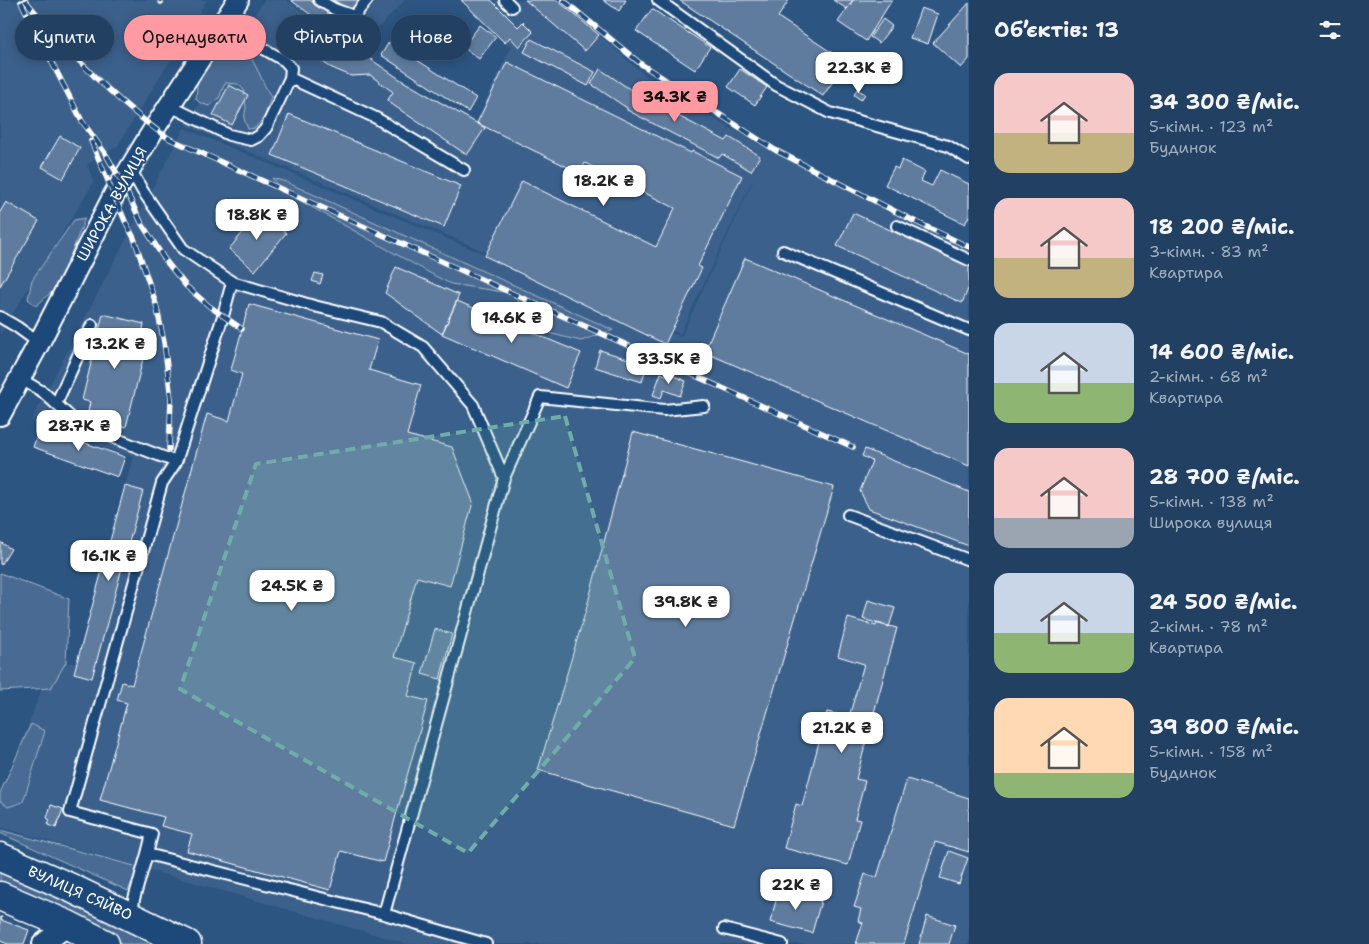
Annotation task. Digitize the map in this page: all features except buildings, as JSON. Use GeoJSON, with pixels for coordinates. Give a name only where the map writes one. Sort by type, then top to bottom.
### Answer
{"type":"FeatureCollection","features":[{"type":"Feature","properties":{"kind":"main road","name":"ВУЛИЦЯ СЯЙВО"},"geometry":{"type":"LineString","coordinates":[[0,857],[132,916],[186,944]]}},
{"type":"Feature","properties":{"kind":"main road"},"geometry":{"type":"LineString","coordinates":[[0,896],[68,925],[105,944]]}},
{"type":"Feature","properties":{"kind":"street","name":"ШИРОКА ВУЛИЦЯ"},"geometry":{"type":"LineString","coordinates":[[228,15],[238,0]]}},
{"type":"Feature","properties":{"kind":"street","name":"ШИРОКА ВУЛИЦЯ"},"geometry":{"type":"LineString","coordinates":[[0,415],[39,343],[114,195],[200,60]]}},
{"type":"Feature","properties":{"kind":"street"},"geometry":{"type":"LineString","coordinates":[[43,944],[68,925]]}},
{"type":"Feature","properties":{"kind":"lane"},"geometry":{"type":"LineString","coordinates":[[319,0],[334,9],[354,16],[367,0]]}},
{"type":"Feature","properties":{"kind":"lane"},"geometry":{"type":"LineString","coordinates":[[658,0],[776,85],[830,114],[948,146],[969,159]]}},
{"type":"Feature","properties":{"kind":"lane"},"geometry":{"type":"LineString","coordinates":[[170,106],[229,135],[251,140],[259,136],[266,128],[290,78],[291,68],[285,61],[266,50]]}},
{"type":"Feature","properties":{"kind":"lane"},"geometry":{"type":"LineString","coordinates":[[290,78],[376,118],[464,170]]}},
{"type":"Feature","properties":{"kind":"lane"},"geometry":{"type":"LineString","coordinates":[[130,168],[142,190],[183,249],[232,282],[314,306],[381,322],[423,347],[473,405],[504,478]]}},
{"type":"Feature","properties":{"kind":"lane"},"geometry":{"type":"LineString","coordinates":[[897,226],[969,260]]}},
{"type":"Feature","properties":{"kind":"lane"},"geometry":{"type":"LineString","coordinates":[[783,251],[969,330]]}},
{"type":"Feature","properties":{"kind":"lane"},"geometry":{"type":"LineString","coordinates":[[132,916],[134,899],[152,834],[70,812],[162,483],[176,462],[223,316],[232,282]]}},
{"type":"Feature","properties":{"kind":"lane"},"geometry":{"type":"LineString","coordinates":[[0,318],[17,327],[39,343]]}},
{"type":"Feature","properties":{"kind":"lane"},"geometry":{"type":"LineString","coordinates":[[56,404],[92,325]]}},
{"type":"Feature","properties":{"kind":"lane"},"geometry":{"type":"LineString","coordinates":[[19,378],[43,392],[78,424],[176,462]]}},
{"type":"Feature","properties":{"kind":"lane"},"geometry":{"type":"LineString","coordinates":[[384,914],[504,478],[540,397],[664,410],[704,406]]}},
{"type":"Feature","properties":{"kind":"lane"},"geometry":{"type":"LineString","coordinates":[[848,515],[969,560]]}},
{"type":"Feature","properties":{"kind":"lane"},"geometry":{"type":"LineString","coordinates":[[147,854],[384,914],[486,944]]}},
{"type":"Feature","properties":{"kind":"lane"},"geometry":{"type":"LineString","coordinates":[[724,929],[782,944]]}},
{"type":"Feature","properties":{"kind":"highlighted area"},"geometry":{"type":"Polygon","coordinates":[[[565,416],[635,658],[468,853],[180,689],[256,464],[565,416]]]}},
{"type":"Feature","properties":{"kind":"shaded area"},"geometry":{"type":"Polygon","coordinates":[[[0,0],[207,0],[198,15],[124,15],[124,60],[170,60],[117,147],[87,165],[94,182],[0,334],[0,0]]]}},
{"type":"Feature","properties":{"kind":"shaded area"},"geometry":{"type":"Polygon","coordinates":[[[264,0],[286,0],[308,15],[276,15],[276,60],[373,60],[390,72],[476,121],[511,47],[505,44],[461,0],[560,0],[643,74],[712,118],[774,152],[969,245],[969,944],[408,944],[0,827],[0,799],[52,662],[76,663],[133,457],[31,421],[184,128],[681,337],[753,181],[680,334],[186,125],[227,60],[266,60],[266,15],[255,15],[264,0]]]}},
{"type":"Feature","properties":{"kind":"shaded area"},"geometry":{"type":"Polygon","coordinates":[[[294,0],[405,0],[381,25],[381,15],[316,15],[294,0]]]}},
{"type":"Feature","properties":{"kind":"shaded area"},"geometry":{"type":"Polygon","coordinates":[[[211,60],[252,60],[271,97],[265,116],[255,128],[248,129],[244,119],[246,108],[244,90],[238,84],[225,83],[219,98],[209,106],[200,103],[196,99],[197,86],[211,60]]]}},
{"type":"Feature","properties":{"kind":"shaded area"},"geometry":{"type":"Polygon","coordinates":[[[272,178],[286,182],[613,330],[581,341],[552,334],[510,293],[451,284],[281,190],[272,178]]]}},
{"type":"Feature","properties":{"kind":"shaded area"},"geometry":{"type":"Polygon","coordinates":[[[85,218],[59,285],[36,306],[28,299],[32,280],[74,220],[85,218]]]}},
{"type":"Feature","properties":{"kind":"shaded area"},"geometry":{"type":"Polygon","coordinates":[[[0,573],[69,599],[66,662],[51,688],[0,691],[0,573]]]}},
{"type":"Feature","properties":{"kind":"shaded area"},"geometry":{"type":"Polygon","coordinates":[[[31,724],[45,731],[23,802],[8,807],[0,801],[0,793],[31,724]]]}},
{"type":"Feature","properties":{"kind":"shaded area"},"geometry":{"type":"Polygon","coordinates":[[[0,830],[138,867],[128,891],[0,833],[0,830]]]}},
{"type":"Feature","properties":{"kind":"shaded area"},"geometry":{"type":"Polygon","coordinates":[[[0,867],[166,944],[111,944],[0,885],[0,867]]]}},
{"type":"Feature","properties":{"kind":"railway"},"geometry":{"type":"LineString","coordinates":[[25,0],[59,40],[95,77],[139,116],[170,139],[853,447]]}},
{"type":"Feature","properties":{"kind":"railway"},"geometry":{"type":"LineString","coordinates":[[563,0],[641,64],[775,150],[969,247]]}},
{"type":"Feature","properties":{"kind":"railway"},"geometry":{"type":"LineString","coordinates":[[21,2],[82,121],[105,153],[122,182],[142,224],[165,260],[186,286],[209,306],[242,329]]}},
{"type":"Feature","properties":{"kind":"railway"},"geometry":{"type":"LineString","coordinates":[[91,141],[134,238],[156,304],[164,342],[171,399],[169,449]]}}]}
